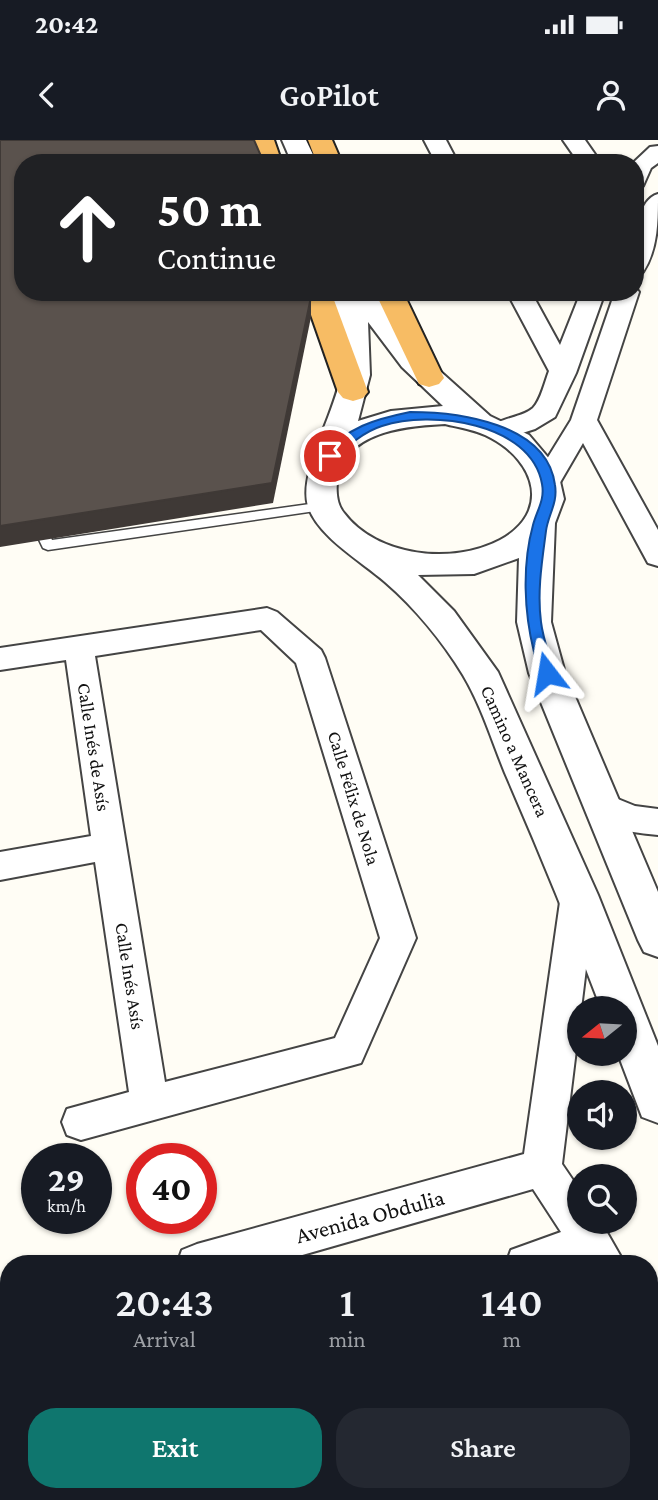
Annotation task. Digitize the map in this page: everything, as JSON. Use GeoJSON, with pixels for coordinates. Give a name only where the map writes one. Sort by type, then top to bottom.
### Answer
{"type":"FeatureCollection","features":[{"type":"Feature","properties":{"kind":"highway"},"geometry":{"type":"LineString","coordinates":[[394,301],[429,378]]}},
{"type":"Feature","properties":{"kind":"street"},"geometry":{"type":"LineString","coordinates":[[644,163],[658,152]]}},
{"type":"Feature","properties":{"kind":"street"},"geometry":{"type":"LineString","coordinates":[[644,228],[658,201]]}},
{"type":"Feature","properties":{"kind":"street"},"geometry":{"type":"LineString","coordinates":[[644,244],[658,264]]}},
{"type":"Feature","properties":{"kind":"street"},"geometry":{"type":"LineString","coordinates":[[329,301],[359,336],[353,392],[320,482],[324,506],[330,518],[347,536],[376,553],[412,563],[451,565],[488,559],[519,545],[540,524]]}},
{"type":"Feature","properties":{"kind":"street"},"geometry":{"type":"LineString","coordinates":[[372,301],[386,331],[429,378],[490,426],[523,445],[540,463],[548,480],[549,504],[540,524],[534,574],[534,622],[547,673],[603,806],[650,892],[658,940]]}},
{"type":"Feature","properties":{"kind":"street"},"geometry":{"type":"LineString","coordinates":[[524,301],[563,373]]}},
{"type":"Feature","properties":{"kind":"street"},"geometry":{"type":"LineString","coordinates":[[330,456],[349,437],[377,423],[422,415],[445,415],[490,426],[526,423],[546,411],[590,301]]}},
{"type":"Feature","properties":{"kind":"street"},"geometry":{"type":"LineString","coordinates":[[548,480],[584,421],[624,301]]}},
{"type":"Feature","properties":{"kind":"street"},"geometry":{"type":"LineString","coordinates":[[584,421],[658,555]]}},
{"type":"Feature","properties":{"kind":"street","name":"Camino a Mancera"},"geometry":{"type":"LineString","coordinates":[[347,536],[397,575],[442,620],[480,672],[578,895],[617,996]]}},
{"type":"Feature","properties":{"kind":"street","name":"Calle Félix de Nola"},"geometry":{"type":"LineString","coordinates":[[0,659],[267,619],[310,658],[398,938],[348,1051],[150,1105]]}},
{"type":"Feature","properties":{"kind":"street","name":"Calle Inés de Asís"},"geometry":{"type":"LineString","coordinates":[[79,647],[110,846]]}},
{"type":"Feature","properties":{"kind":"street"},"geometry":{"type":"LineString","coordinates":[[603,806],[631,818],[658,822]]}},
{"type":"Feature","properties":{"kind":"street"},"geometry":{"type":"LineString","coordinates":[[0,866],[110,846]]}},
{"type":"Feature","properties":{"kind":"street","name":"Calle Inés Asís"},"geometry":{"type":"LineString","coordinates":[[110,846],[150,1105]]}},
{"type":"Feature","properties":{"kind":"street"},"geometry":{"type":"LineString","coordinates":[[578,895],[542,1168],[598,1253]]}},
{"type":"Feature","properties":{"kind":"street"},"geometry":{"type":"LineString","coordinates":[[637,1048],[658,1103]]}},
{"type":"Feature","properties":{"kind":"street"},"geometry":{"type":"LineString","coordinates":[[81,1122],[150,1105]]}},
{"type":"Feature","properties":{"kind":"street","name":"Avenida Obdulia"},"geometry":{"type":"LineString","coordinates":[[229,1255],[542,1168]]}},
{"type":"Feature","properties":{"kind":"lane"},"geometry":{"type":"LineString","coordinates":[[46,509],[32,512],[48,545],[324,506]]}},
{"type":"Feature","properties":{"kind":"building"},"geometry":{"type":"Polygon","coordinates":[[[0,140],[254,140],[260,154],[14,154],[14,301],[310,301],[272,483],[0,526],[0,140]]]}},
{"type":"Feature","properties":{"kind":"route"},"geometry":{"type":"LineString","coordinates":[[330,456],[349,437],[377,423],[410,416],[445,415],[479,422],[501,430],[523,445],[540,463],[549,483],[549,504],[540,524],[534,574],[534,622],[547,673]]}}]}
